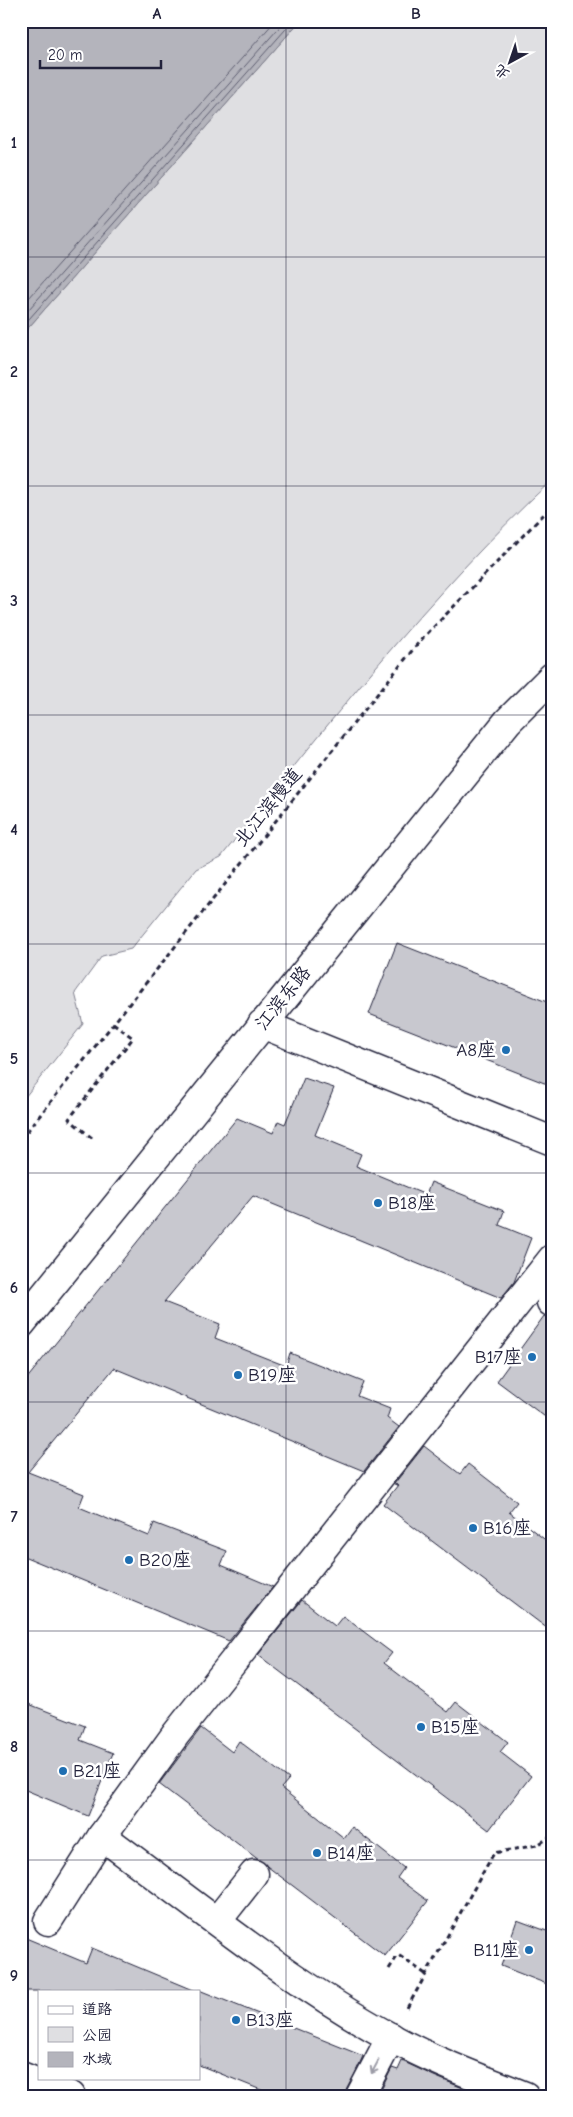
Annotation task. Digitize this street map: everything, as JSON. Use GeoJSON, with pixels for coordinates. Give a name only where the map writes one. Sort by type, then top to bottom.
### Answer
{"type":"FeatureCollection","features":[{"type":"Feature","properties":{"kind":"street","name":"江滨东路"},"geometry":{"type":"LineString","coordinates":[[21,1324],[508,721],[552,677]]}},
{"type":"Feature","properties":{"kind":"street"},"geometry":{"type":"LineString","coordinates":[[262,1024],[552,1141]]}},
{"type":"Feature","properties":{"kind":"street"},"geometry":{"type":"LineString","coordinates":[[48,1921],[102,1836],[176,1734],[552,1259]]}},
{"type":"Feature","properties":{"kind":"street"},"geometry":{"type":"LineString","coordinates":[[102,1836],[317,1994],[391,2038],[437,2060],[526,2096]]}},
{"type":"Feature","properties":{"kind":"street"},"geometry":{"type":"LineString","coordinates":[[218,1921],[254,1874]]}},
{"type":"Feature","properties":{"kind":"street"},"geometry":{"type":"LineString","coordinates":[[360,2096],[391,2038]]}},
{"type":"Feature","properties":{"kind":"street"},"geometry":{"type":"LineString","coordinates":[[21,2076],[71,2096]]}},
{"type":"Feature","properties":{"kind":"path","name":"北江滨慢道"},"geometry":{"type":"LineString","coordinates":[[21,1139],[419,642],[552,506]]}},
{"type":"Feature","properties":{"kind":"path"},"geometry":{"type":"LineString","coordinates":[[92,1138],[69,1119],[133,1038],[113,1023]]}},
{"type":"Feature","properties":{"kind":"path"},"geometry":{"type":"LineString","coordinates":[[389,1969],[398,1955],[427,1975],[494,1853],[538,1845],[552,1836]]}},
{"type":"Feature","properties":{"kind":"green space"},"geometry":{"type":"Polygon","coordinates":[[[300,21],[552,21],[552,480],[463,569],[421,615],[339,711],[221,857],[196,869],[131,949],[102,956],[75,993],[83,1024],[21,1102],[21,336],[300,21]]]}},
{"type":"Feature","properties":{"kind":"water"},"geometry":{"type":"Polygon","coordinates":[[[21,21],[300,21],[21,336],[21,21]]]}},
{"type":"Feature","properties":{"kind":"building","name":"A8座"},"geometry":{"type":"Polygon","coordinates":[[[397,943],[552,1004],[552,1086],[369,1014],[397,943]]]}},
{"type":"Feature","properties":{"kind":"building"},"geometry":{"type":"Polygon","coordinates":[[[304,1078],[334,1088],[315,1135],[361,1154],[356,1166],[426,1195],[431,1182],[504,1211],[499,1225],[531,1238],[514,1282],[501,1298],[253,1196],[164,1302],[220,1324],[215,1338],[286,1366],[290,1353],[363,1382],[357,1396],[390,1409],[387,1418],[399,1427],[364,1471],[114,1368],[28,1472],[84,1494],[79,1507],[149,1536],[154,1523],[227,1551],[221,1565],[273,1587],[229,1641],[21,1555],[21,1386],[237,1118],[273,1133],[278,1121],[285,1124],[304,1078]]]}},
{"type":"Feature","properties":{"kind":"building","name":"B17座"},"geometry":{"type":"Polygon","coordinates":[[[544,1316],[552,1318],[552,1422],[497,1381],[544,1316]]]}},
{"type":"Feature","properties":{"kind":"building","name":"B16座"},"geometry":{"type":"Polygon","coordinates":[[[424,1446],[460,1474],[468,1464],[517,1502],[509,1512],[552,1545],[552,1632],[383,1504],[398,1485],[394,1484],[424,1446]]]}},
{"type":"Feature","properties":{"kind":"building","name":"B15座"},"geometry":{"type":"Polygon","coordinates":[[[302,1600],[335,1626],[343,1616],[392,1653],[384,1663],[448,1712],[456,1702],[508,1742],[500,1752],[531,1776],[489,1830],[258,1655],[302,1600]]]}},
{"type":"Feature","properties":{"kind":"building","name":"B21座"},"geometry":{"type":"Polygon","coordinates":[[[21,1701],[85,1726],[80,1740],[113,1753],[88,1816],[21,1788],[21,1701]]]}},
{"type":"Feature","properties":{"kind":"building","name":"B14座"},"geometry":{"type":"Polygon","coordinates":[[[201,1728],[232,1752],[239,1741],[289,1779],[281,1788],[344,1838],[352,1827],[404,1868],[397,1878],[428,1901],[385,1956],[159,1784],[201,1728]]]}},
{"type":"Feature","properties":{"kind":"building","name":"B11座"},"geometry":{"type":"Polygon","coordinates":[[[517,1920],[552,1933],[552,1986],[501,1966],[517,1920]]]}},
{"type":"Feature","properties":{"kind":"building"},"geometry":{"type":"Polygon","coordinates":[[[21,1936],[86,1963],[92,1948],[193,1990],[38,1990],[21,1991],[21,1936]]]}},
{"type":"Feature","properties":{"kind":"building","name":"B13座"},"geometry":{"type":"Polygon","coordinates":[[[200,1990],[363,2056],[345,2096],[276,2096],[200,2065],[200,1990]]]}},
{"type":"Feature","properties":{"kind":"building"},"geometry":{"type":"Polygon","coordinates":[[[402,2061],[482,2096],[378,2096],[392,2068],[398,2070],[402,2061]]]}},
{"type":"Feature","properties":{"kind":"place","name":"A8座"},"geometry":{"type":"Point","coordinates":[506,1050]}},
{"type":"Feature","properties":{"kind":"place","name":"B18座"},"geometry":{"type":"Point","coordinates":[378,1203]}},
{"type":"Feature","properties":{"kind":"place","name":"B17座"},"geometry":{"type":"Point","coordinates":[532,1357]}},
{"type":"Feature","properties":{"kind":"place","name":"B19座"},"geometry":{"type":"Point","coordinates":[238,1375]}},
{"type":"Feature","properties":{"kind":"place","name":"B16座"},"geometry":{"type":"Point","coordinates":[473,1528]}},
{"type":"Feature","properties":{"kind":"place","name":"B20座"},"geometry":{"type":"Point","coordinates":[129,1560]}},
{"type":"Feature","properties":{"kind":"place","name":"B15座"},"geometry":{"type":"Point","coordinates":[421,1727]}},
{"type":"Feature","properties":{"kind":"place","name":"B21座"},"geometry":{"type":"Point","coordinates":[63,1771]}},
{"type":"Feature","properties":{"kind":"place","name":"B14座"},"geometry":{"type":"Point","coordinates":[317,1853]}},
{"type":"Feature","properties":{"kind":"place","name":"B11座"},"geometry":{"type":"Point","coordinates":[529,1950]}},
{"type":"Feature","properties":{"kind":"place","name":"B13座"},"geometry":{"type":"Point","coordinates":[236,2020]}}]}
